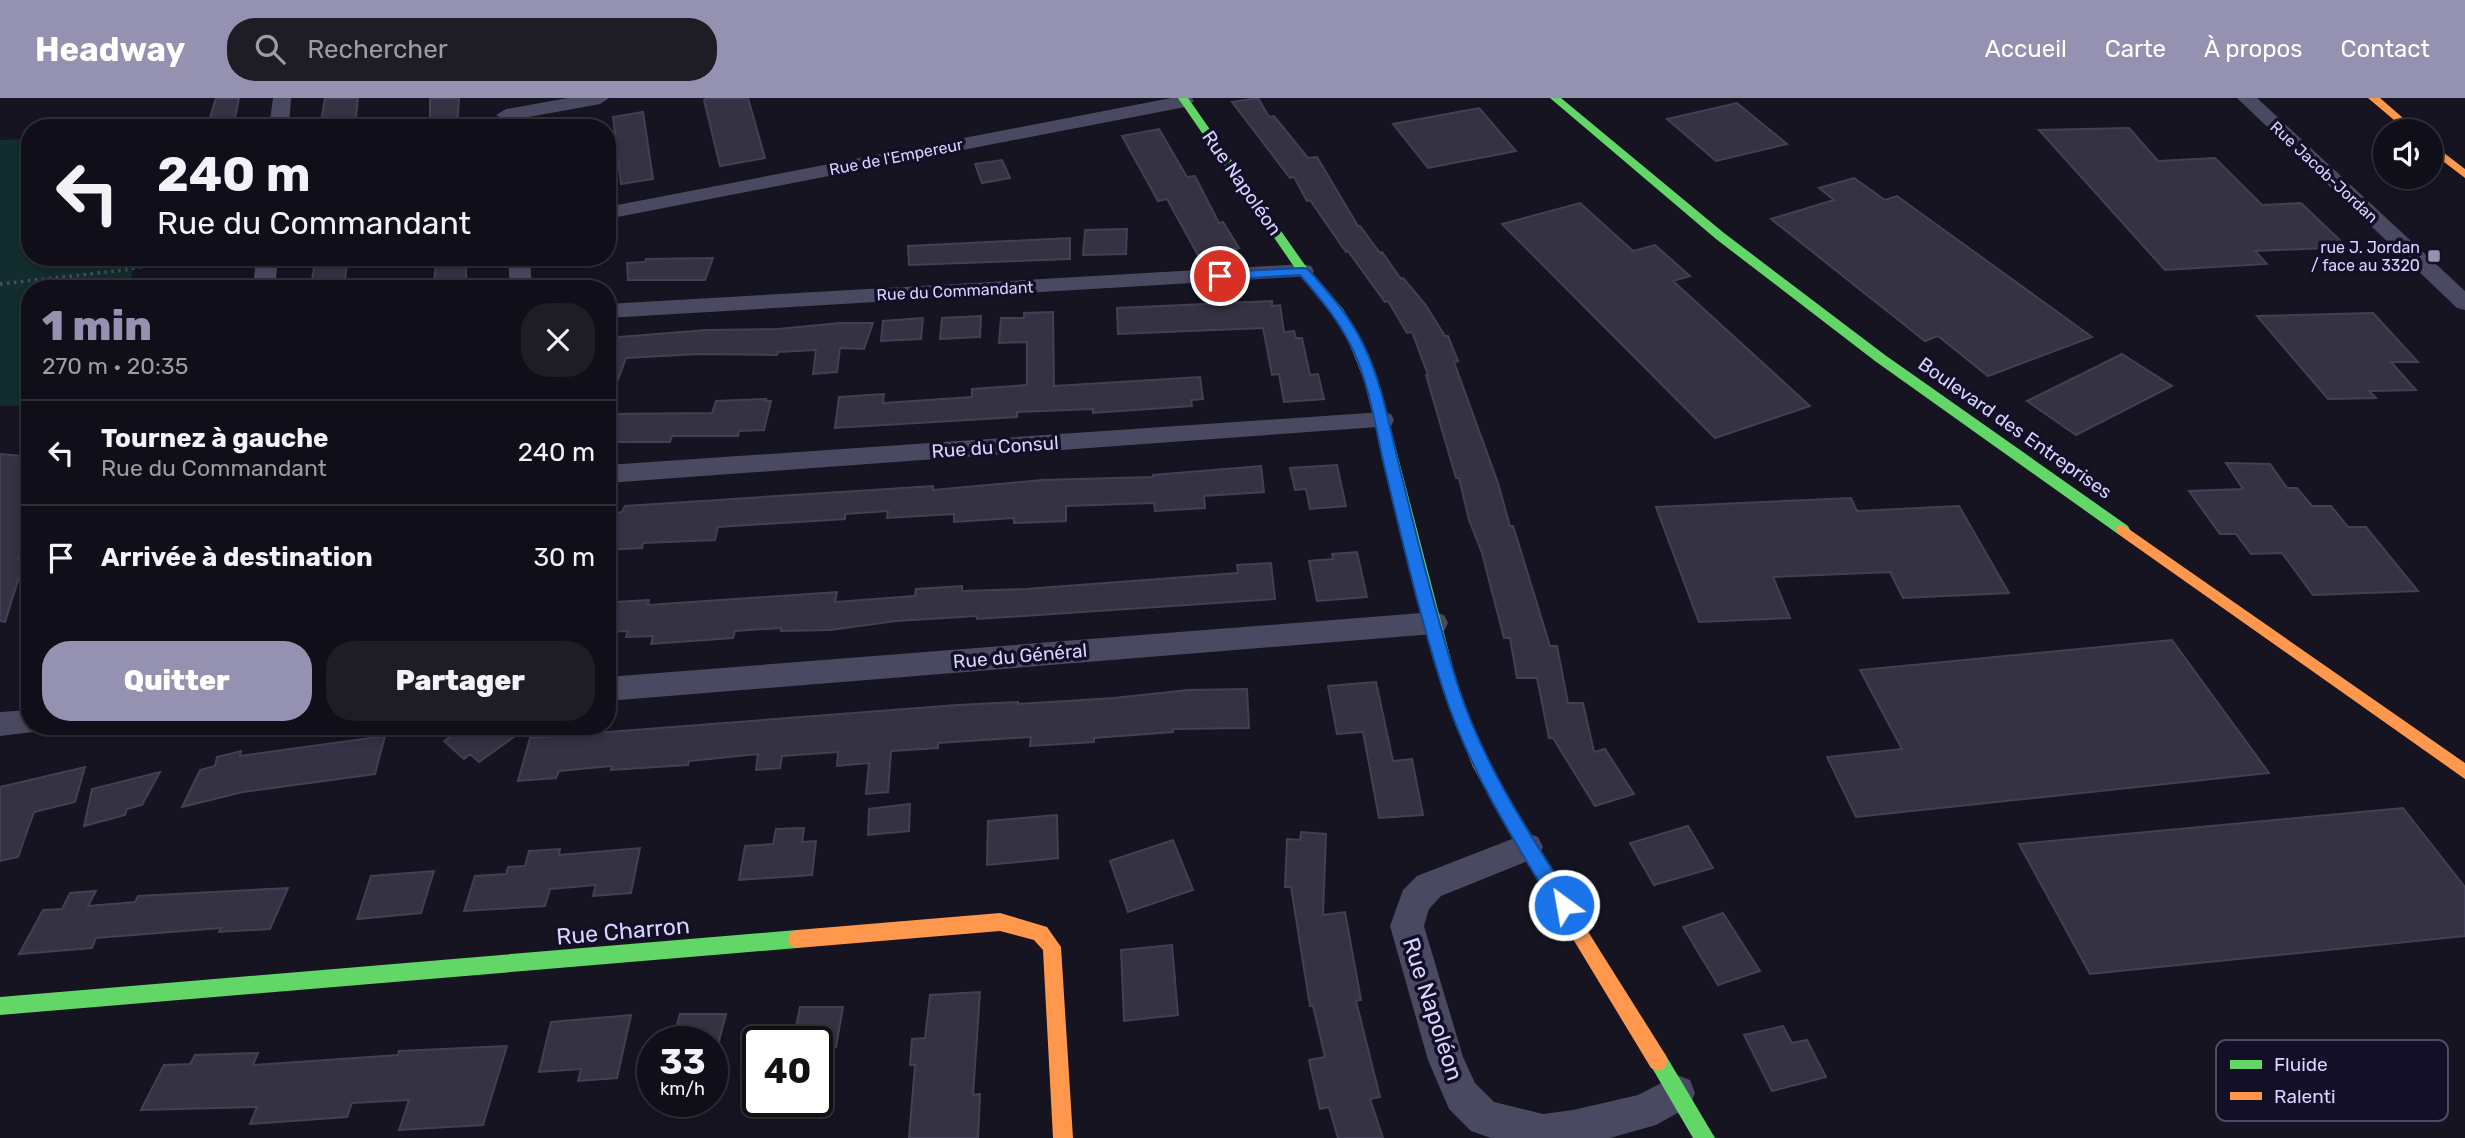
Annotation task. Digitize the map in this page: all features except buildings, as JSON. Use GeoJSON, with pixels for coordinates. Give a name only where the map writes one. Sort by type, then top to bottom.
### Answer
{"type":"FeatureCollection","features":[{"type":"Feature","properties":{"kind":"main road","name":"Boulevard des Entreprises"},"geometry":{"type":"LineString","coordinates":[[1555,98],[1680,204],[1863,345],[2465,772]]}},
{"type":"Feature","properties":{"kind":"main road"},"geometry":{"type":"LineString","coordinates":[[2373,98],[2398,119]]}},
{"type":"Feature","properties":{"kind":"main road","name":"Rue Napoléon"},"geometry":{"type":"LineString","coordinates":[[1184,99],[1303,271],[1338,312],[1357,345],[1371,380],[1406,525],[1464,727],[1479,762],[1527,848],[1705,1138]]}},
{"type":"Feature","properties":{"kind":"main road"},"geometry":{"type":"LineString","coordinates":[[2443,156],[2465,175]]}},
{"type":"Feature","properties":{"kind":"main road","name":"Rue Charron"},"geometry":{"type":"LineString","coordinates":[[0,1006],[1000,922],[1040,933],[1052,947],[1063,1138]]}},
{"type":"Feature","properties":{"kind":"street"},"geometry":{"type":"LineString","coordinates":[[280,119],[282,98]]}},
{"type":"Feature","properties":{"kind":"street"},"geometry":{"type":"LineString","coordinates":[[506,113],[600,98]]}},
{"type":"Feature","properties":{"kind":"street","name":"Rue Jacob-Jordan"},"geometry":{"type":"LineString","coordinates":[[2245,98],[2465,303]]}},
{"type":"Feature","properties":{"kind":"street","name":"Rue de l'Empereur"},"geometry":{"type":"LineString","coordinates":[[616,211],[1184,99]]}},
{"type":"Feature","properties":{"kind":"street","name":"Rue du Commandant"},"geometry":{"type":"LineString","coordinates":[[616,310],[1303,271]]}},
{"type":"Feature","properties":{"kind":"street","name":"Rue du Consul"},"geometry":{"type":"LineString","coordinates":[[616,473],[1382,421]]}},
{"type":"Feature","properties":{"kind":"street","name":"Rue du Général"},"geometry":{"type":"LineString","coordinates":[[616,688],[1434,623]]}},
{"type":"Feature","properties":{"kind":"street"},"geometry":{"type":"LineString","coordinates":[[0,724],[21,723]]}},
{"type":"Feature","properties":{"kind":"street","name":"Rue Napoléon"},"geometry":{"type":"LineString","coordinates":[[1527,848],[1429,886],[1415,901],[1407,926],[1446,1060],[1462,1096],[1485,1118],[1543,1132],[1643,1112],[1677,1093]]}},
{"type":"Feature","properties":{"kind":"path"},"geometry":{"type":"LineString","coordinates":[[36,280],[146,266]]}},
{"type":"Feature","properties":{"kind":"path"},"geometry":{"type":"LineString","coordinates":[[0,284],[21,282]]}},
{"type":"Feature","properties":{"kind":"green space"},"geometry":{"type":"Polygon","coordinates":[[[21,139],[21,266],[134,266],[130,280],[21,280],[21,406],[0,406],[0,140],[21,139]]]}},
{"type":"Feature","properties":{"kind":"traffic: fast"},"geometry":{"type":"LineString","coordinates":[[1183,98],[1303,271],[1338,312],[1357,345],[1371,380],[1449,683],[1471,742]]}},
{"type":"Feature","properties":{"kind":"traffic: fast"},"geometry":{"type":"LineString","coordinates":[[1555,98],[1720,236],[1880,358],[2123,530]]}},
{"type":"Feature","properties":{"kind":"traffic: fast"},"geometry":{"type":"LineString","coordinates":[[0,1006],[797,939]]}},
{"type":"Feature","properties":{"kind":"traffic: fast"},"geometry":{"type":"LineString","coordinates":[[1658,1061],[1705,1138]]}},
{"type":"Feature","properties":{"kind":"traffic: slow"},"geometry":{"type":"LineString","coordinates":[[2373,98],[2398,119]]}},
{"type":"Feature","properties":{"kind":"traffic: slow"},"geometry":{"type":"LineString","coordinates":[[2443,156],[2465,175]]}},
{"type":"Feature","properties":{"kind":"traffic: slow"},"geometry":{"type":"LineString","coordinates":[[2123,530],[2465,772]]}},
{"type":"Feature","properties":{"kind":"traffic: slow"},"geometry":{"type":"LineString","coordinates":[[1471,742],[1479,762],[1527,847],[1658,1061]]}},
{"type":"Feature","properties":{"kind":"traffic: slow"},"geometry":{"type":"LineString","coordinates":[[797,939],[1000,922],[1040,933],[1052,947],[1063,1138]]}},
{"type":"Feature","properties":{"kind":"place","name":"rue J. Jordan / face au 3320"},"geometry":{"type":"Point","coordinates":[2434,256]}},
{"type":"Feature","properties":{"kind":"route"},"geometry":{"type":"LineString","coordinates":[[1220,276],[1303,271],[1338,312],[1357,345],[1371,380],[1406,525],[1449,683],[1464,727],[1479,762],[1512,822],[1564,905]]}}]}
